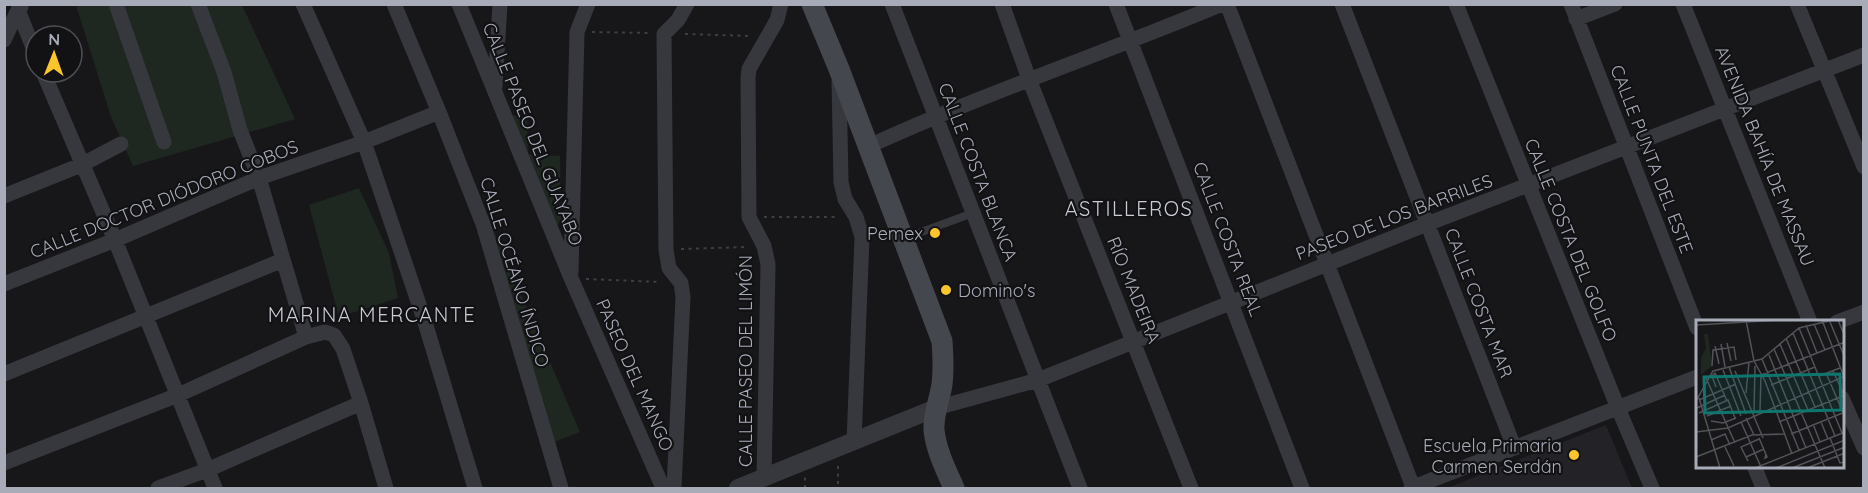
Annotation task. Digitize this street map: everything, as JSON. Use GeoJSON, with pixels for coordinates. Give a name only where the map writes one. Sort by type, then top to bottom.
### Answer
{"type":"FeatureCollection","features":[{"type":"Feature","properties":{"kind":"main road"},"geometry":{"type":"LineString","coordinates":[[812,4],[869,146],[942,341],[944,364],[934,429],[938,448],[954,489]]}},
{"type":"Feature","properties":{"kind":"street"},"geometry":{"type":"LineString","coordinates":[[116,4],[164,142]]}},
{"type":"Feature","properties":{"kind":"street"},"geometry":{"type":"LineString","coordinates":[[198,4],[224,72],[240,130],[259,178],[306,337]]}},
{"type":"Feature","properties":{"kind":"street"},"geometry":{"type":"LineString","coordinates":[[303,4],[364,142],[424,320],[475,489]]}},
{"type":"Feature","properties":{"kind":"street","name":"CALLE OCÉANO ÍNDICO"},"geometry":{"type":"LineString","coordinates":[[394,4],[483,224],[561,489]]}},
{"type":"Feature","properties":{"kind":"street","name":"CALLE PASEO DEL GUAYABO"},"geometry":{"type":"LineString","coordinates":[[459,4],[571,278]]}},
{"type":"Feature","properties":{"kind":"street"},"geometry":{"type":"LineString","coordinates":[[495,93],[500,4]]}},
{"type":"Feature","properties":{"kind":"street"},"geometry":{"type":"LineString","coordinates":[[571,278],[577,32],[588,4]]}},
{"type":"Feature","properties":{"kind":"street"},"geometry":{"type":"LineString","coordinates":[[674,489],[683,297],[681,283],[669,268],[666,250],[664,34],[678,20],[687,4]]}},
{"type":"Feature","properties":{"kind":"street","name":"CALLE PASEO DEL LIMÓN"},"geometry":{"type":"LineString","coordinates":[[764,478],[768,264],[764,246],[749,217],[749,69],[777,20],[781,4]]}},
{"type":"Feature","properties":{"kind":"street","name":"CALLE COSTA BLANCA"},"geometry":{"type":"LineString","coordinates":[[892,4],[1080,489]]}},
{"type":"Feature","properties":{"kind":"street","name":"RÍO MADEIRA"},"geometry":{"type":"LineString","coordinates":[[1002,4],[1029,79],[1191,489]]}},
{"type":"Feature","properties":{"kind":"street","name":"CALLE COSTA REAL"},"geometry":{"type":"LineString","coordinates":[[1116,4],[1302,489]]}},
{"type":"Feature","properties":{"kind":"street"},"geometry":{"type":"LineString","coordinates":[[869,146],[936,116],[1131,42],[1222,4]]}},
{"type":"Feature","properties":{"kind":"street"},"geometry":{"type":"LineString","coordinates":[[1227,4],[1412,488],[1696,376]]}},
{"type":"Feature","properties":{"kind":"street","name":"CALLE COSTA MAR"},"geometry":{"type":"LineString","coordinates":[[1341,4],[1514,447]]}},
{"type":"Feature","properties":{"kind":"street","name":"CALLE COSTA DEL GOLFO"},"geometry":{"type":"LineString","coordinates":[[1456,4],[1652,489]]}},
{"type":"Feature","properties":{"kind":"street"},"geometry":{"type":"LineString","coordinates":[[1573,12],[1615,4]]}},
{"type":"Feature","properties":{"kind":"street","name":"AVENIDA BAHÍA DE MASSAU"},"geometry":{"type":"LineString","coordinates":[[1683,4],[1809,320]]}},
{"type":"Feature","properties":{"kind":"street"},"geometry":{"type":"LineString","coordinates":[[1797,4],[1863,167]]}},
{"type":"Feature","properties":{"kind":"street"},"geometry":{"type":"LineString","coordinates":[[4,40],[21,8]]}},
{"type":"Feature","properties":{"kind":"street"},"geometry":{"type":"LineString","coordinates":[[21,8],[26,24]]}},
{"type":"Feature","properties":{"kind":"street","name":"CALLE PUNTA DEL ESTE"},"geometry":{"type":"LineString","coordinates":[[1573,12],[1696,325]]}},
{"type":"Feature","properties":{"kind":"street","name":"PASEO DE LOS BARRILES"},"geometry":{"type":"LineString","coordinates":[[936,408],[1038,380],[1327,264],[1863,55]]}},
{"type":"Feature","properties":{"kind":"street"},"geometry":{"type":"LineString","coordinates":[[839,69],[841,182],[845,199],[856,218],[862,237],[846,445]]}},
{"type":"Feature","properties":{"kind":"street"},"geometry":{"type":"LineString","coordinates":[[48,84],[115,240],[215,489]]}},
{"type":"Feature","properties":{"kind":"street","name":"CALLE DOCTOR DIÓDORO COBOS"},"geometry":{"type":"LineString","coordinates":[[4,284],[115,240],[259,178],[364,142],[439,112]]}},
{"type":"Feature","properties":{"kind":"street"},"geometry":{"type":"LineString","coordinates":[[4,196],[81,165],[122,144]]}},
{"type":"Feature","properties":{"kind":"street"},"geometry":{"type":"LineString","coordinates":[[4,374],[283,260]]}},
{"type":"Feature","properties":{"kind":"street","name":"PASEO DEL MANGO"},"geometry":{"type":"LineString","coordinates":[[571,278],[663,489]]}},
{"type":"Feature","properties":{"kind":"street"},"geometry":{"type":"LineString","coordinates":[[1842,320],[1863,312]]}},
{"type":"Feature","properties":{"kind":"street"},"geometry":{"type":"LineString","coordinates":[[4,463],[178,395],[306,337],[325,332],[334,335],[343,350],[386,489]]}},
{"type":"Feature","properties":{"kind":"street"},"geometry":{"type":"LineString","coordinates":[[158,489],[361,403]]}},
{"type":"Feature","properties":{"kind":"street"},"geometry":{"type":"LineString","coordinates":[[1844,404],[1863,448]]}},
{"type":"Feature","properties":{"kind":"street"},"geometry":{"type":"LineString","coordinates":[[738,489],[936,408]]}},
{"type":"Feature","properties":{"kind":"street"},"geometry":{"type":"LineString","coordinates":[[1755,469],[1763,489]]}},
{"type":"Feature","properties":{"kind":"lane"},"geometry":{"type":"LineString","coordinates":[[904,239],[973,213]]}},
{"type":"Feature","properties":{"kind":"path"},"geometry":{"type":"LineString","coordinates":[[577,32],[768,36]]}},
{"type":"Feature","properties":{"kind":"path"},"geometry":{"type":"LineString","coordinates":[[749,217],[856,218]]}},
{"type":"Feature","properties":{"kind":"path"},"geometry":{"type":"LineString","coordinates":[[666,250],[764,246]]}},
{"type":"Feature","properties":{"kind":"path"},"geometry":{"type":"LineString","coordinates":[[571,278],[681,283]]}},
{"type":"Feature","properties":{"kind":"path"},"geometry":{"type":"LineString","coordinates":[[838,489],[846,445]]}},
{"type":"Feature","properties":{"kind":"shaded area"},"geometry":{"type":"Polygon","coordinates":[[[76,5],[242,5],[295,119],[133,166],[111,117],[84,31],[84,24],[82,24],[76,5]]]}},
{"type":"Feature","properties":{"kind":"shaded area"},"geometry":{"type":"Polygon","coordinates":[[[499,115],[527,116],[528,154],[560,156],[561,220],[557,226],[499,115]]]}},
{"type":"Feature","properties":{"kind":"shaded area"},"geometry":{"type":"Polygon","coordinates":[[[359,188],[389,253],[398,298],[339,317],[309,205],[359,188]]]}},
{"type":"Feature","properties":{"kind":"shaded area"},"geometry":{"type":"Polygon","coordinates":[[[491,224],[580,432],[544,446],[479,230],[491,224]]]}},
{"type":"Feature","properties":{"kind":"shaded area","name":"Escuela Primaria Carmen Serdán"},"geometry":{"type":"Polygon","coordinates":[[[1606,425],[1632,488],[1445,488],[1452,486],[1606,425]]]}},
{"type":"Feature","properties":{"kind":"place","name":"Pemex"},"geometry":{"type":"Point","coordinates":[935,233]}},
{"type":"Feature","properties":{"kind":"place","name":"Domino's"},"geometry":{"type":"Point","coordinates":[946,290]}},
{"type":"Feature","properties":{"kind":"place","name":"Escuela Primaria Carmen Serdán"},"geometry":{"type":"Point","coordinates":[1574,455]}},
{"type":"Feature","properties":{"kind":"district","name":"ASTILLEROS"},"geometry":{"type":"Point","coordinates":[1129,208]}},
{"type":"Feature","properties":{"kind":"district","name":"MARINA MERCANTE"},"geometry":{"type":"Point","coordinates":[372,314]}}]}
